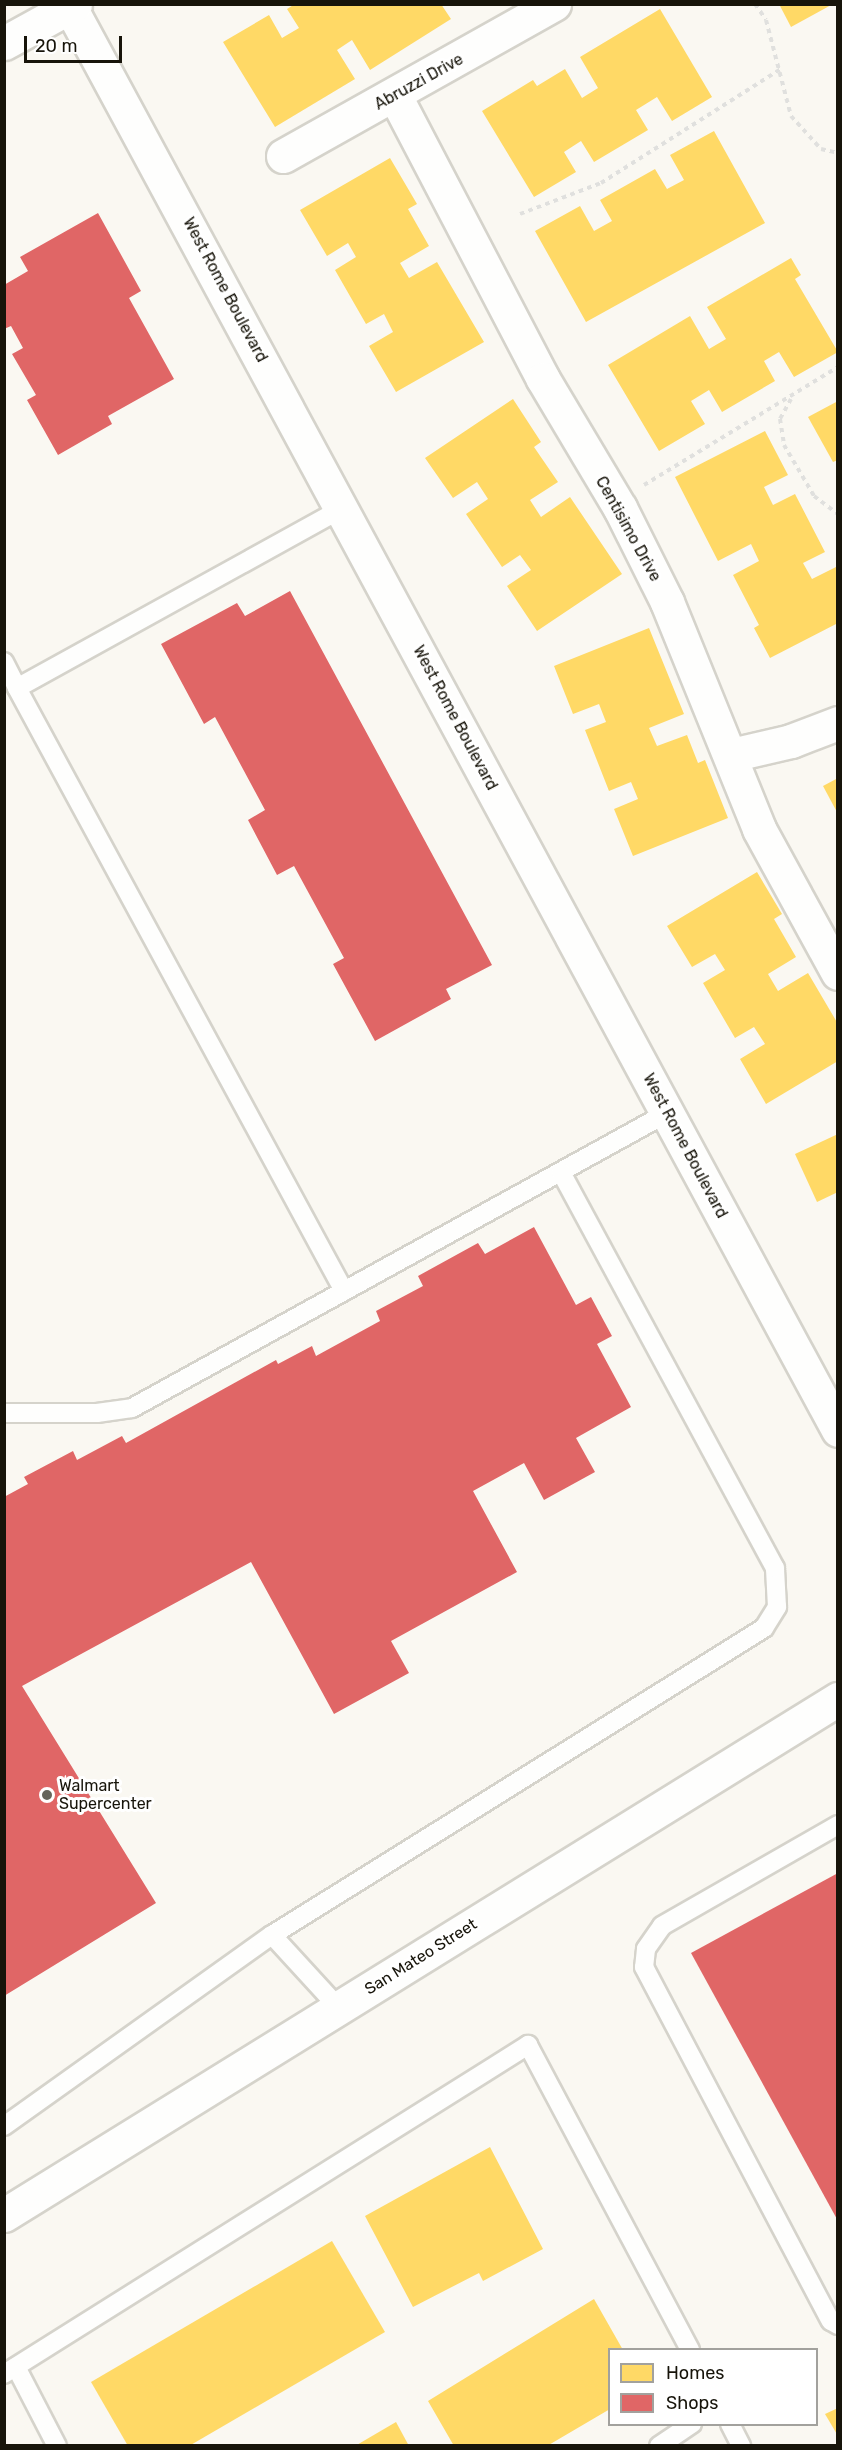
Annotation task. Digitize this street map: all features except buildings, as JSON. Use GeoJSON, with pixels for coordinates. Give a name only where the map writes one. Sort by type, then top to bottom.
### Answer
{"type":"FeatureCollection","features":[{"type":"Feature","properties":{"kind":"street","name":"Abruzzi Drive"},"geometry":{"type":"LineString","coordinates":[[283,156],[395,96],[554,4]]}},
{"type":"Feature","properties":{"kind":"street"},"geometry":{"type":"LineString","coordinates":[[4,44],[72,5]]}},
{"type":"Feature","properties":{"kind":"street","name":"West Rome Boulevard"},"geometry":{"type":"LineString","coordinates":[[72,5],[837,1430]]}},
{"type":"Feature","properties":{"kind":"street","name":"Centisimo Drive"},"geometry":{"type":"LineString","coordinates":[[395,96],[543,379],[620,508],[679,627],[771,855],[837,973]]}},
{"type":"Feature","properties":{"kind":"street"},"geometry":{"type":"LineString","coordinates":[[731,755],[791,741],[837,723]]}},
{"type":"Feature","properties":{"kind":"street","name":"San Mateo Street"},"geometry":{"type":"LineString","coordinates":[[4,2215],[837,1699]]}},
{"type":"Feature","properties":{"kind":"lane"},"geometry":{"type":"LineString","coordinates":[[17,687],[343,508]]}},
{"type":"Feature","properties":{"kind":"lane"},"geometry":{"type":"LineString","coordinates":[[4,662],[344,1291]]}},
{"type":"Feature","properties":{"kind":"lane"},"geometry":{"type":"LineString","coordinates":[[4,1413],[98,1413],[132,1408],[668,1113]]}},
{"type":"Feature","properties":{"kind":"lane"},"geometry":{"type":"LineString","coordinates":[[4,2126],[272,1935],[764,1628],[777,1607],[775,1569],[561,1172]]}},
{"type":"Feature","properties":{"kind":"lane"},"geometry":{"type":"LineString","coordinates":[[837,1825],[662,1926],[646,1949],[644,1967],[831,2321],[837,2325]]}},
{"type":"Feature","properties":{"kind":"lane"},"geometry":{"type":"LineString","coordinates":[[272,1935],[339,2008]]}},
{"type":"Feature","properties":{"kind":"lane"},"geometry":{"type":"LineString","coordinates":[[57,2445],[10,2371],[528,2045],[689,2348]]}},
{"type":"Feature","properties":{"kind":"lane"},"geometry":{"type":"LineString","coordinates":[[659,2445],[689,2426]]}},
{"type":"Feature","properties":{"kind":"lane"},"geometry":{"type":"LineString","coordinates":[[731,2426],[741,2445]]}},
{"type":"Feature","properties":{"kind":"path"},"geometry":{"type":"LineString","coordinates":[[755,4],[766,20],[782,68],[791,116],[821,149],[837,153]]}},
{"type":"Feature","properties":{"kind":"path"},"geometry":{"type":"LineString","coordinates":[[520,214],[601,183],[782,68]]}},
{"type":"Feature","properties":{"kind":"path"},"geometry":{"type":"LineString","coordinates":[[640,488],[791,398],[837,367]]}},
{"type":"Feature","properties":{"kind":"path"},"geometry":{"type":"LineString","coordinates":[[791,398],[780,419],[784,445],[814,496],[837,514]]}},
{"type":"Feature","properties":{"kind":"place","name":"Walmart Supercenter"},"geometry":{"type":"Point","coordinates":[47,1795]}}]}
